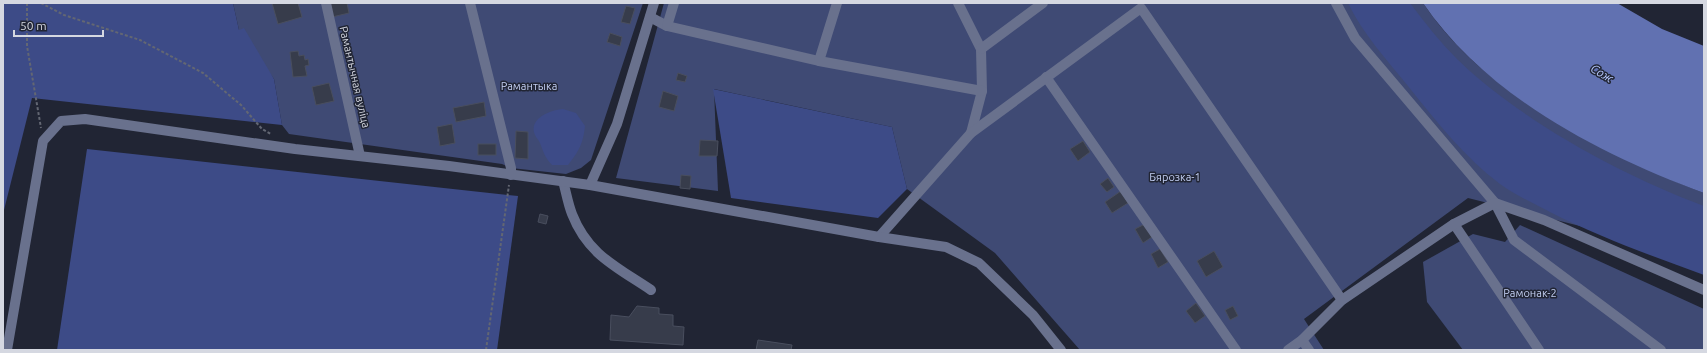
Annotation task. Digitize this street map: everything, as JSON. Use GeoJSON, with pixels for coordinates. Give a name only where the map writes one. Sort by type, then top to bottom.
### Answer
{"type":"FeatureCollection","features":[{"type":"Feature","properties":{"kind":"street","name":"Рамантычная вуліца"},"geometry":{"type":"LineString","coordinates":[[326,3],[360,156]]}},
{"type":"Feature","properties":{"kind":"street"},"geometry":{"type":"LineString","coordinates":[[470,3],[511,168],[511,174]]}},
{"type":"Feature","properties":{"kind":"street"},"geometry":{"type":"LineString","coordinates":[[590,185],[616,124],[654,3]]}},
{"type":"Feature","properties":{"kind":"street"},"geometry":{"type":"LineString","coordinates":[[667,26],[674,3]]}},
{"type":"Feature","properties":{"kind":"street"},"geometry":{"type":"LineString","coordinates":[[819,61],[837,3]]}},
{"type":"Feature","properties":{"kind":"street"},"geometry":{"type":"LineString","coordinates":[[958,3],[981,50],[982,91],[971,133]]}},
{"type":"Feature","properties":{"kind":"street"},"geometry":{"type":"LineString","coordinates":[[981,50],[1043,3]]}},
{"type":"Feature","properties":{"kind":"street"},"geometry":{"type":"LineString","coordinates":[[1336,3],[1355,38],[1495,203],[1514,240],[1661,350]]}},
{"type":"Feature","properties":{"kind":"street"},"geometry":{"type":"LineString","coordinates":[[879,237],[971,133],[1141,8],[1342,300]]}},
{"type":"Feature","properties":{"kind":"street"},"geometry":{"type":"LineString","coordinates":[[650,17],[667,26],[819,61],[982,91]]}},
{"type":"Feature","properties":{"kind":"street"},"geometry":{"type":"LineString","coordinates":[[1046,77],[1236,350]]}},
{"type":"Feature","properties":{"kind":"street"},"geometry":{"type":"LineString","coordinates":[[7,350],[43,141],[61,122],[85,119],[295,149],[449,166],[590,185],[879,237],[946,247],[979,263],[1033,315],[1061,350]]}},
{"type":"Feature","properties":{"kind":"street"},"geometry":{"type":"LineString","coordinates":[[563,181],[572,214],[586,241],[596,253],[651,290]]}},
{"type":"Feature","properties":{"kind":"street"},"geometry":{"type":"LineString","coordinates":[[1288,350],[1302,340],[1342,300],[1454,224],[1495,203],[1544,220],[1704,290]]}},
{"type":"Feature","properties":{"kind":"street"},"geometry":{"type":"LineString","coordinates":[[1454,224],[1539,350]]}},
{"type":"Feature","properties":{"kind":"street"},"geometry":{"type":"LineString","coordinates":[[1302,340],[1309,350]]}},
{"type":"Feature","properties":{"kind":"path"},"geometry":{"type":"LineString","coordinates":[[27,3],[27,46],[43,141]]}},
{"type":"Feature","properties":{"kind":"path"},"geometry":{"type":"LineString","coordinates":[[41,3],[64,16],[140,40],[203,73],[241,105],[262,129],[275,137]]}},
{"type":"Feature","properties":{"kind":"path"},"geometry":{"type":"LineString","coordinates":[[486,350],[511,174]]}},
{"type":"Feature","properties":{"kind":"green space","name":"Рамантыка"},"geometry":{"type":"Polygon","coordinates":[[[233,3],[643,3],[591,160],[581,168],[566,174],[511,168],[502,164],[289,134],[282,125],[274,79],[239,30],[233,3]]]}},
{"type":"Feature","properties":{"kind":"green space","name":"Бярозка-1"},"geometry":{"type":"Polygon","coordinates":[[[664,3],[1423,3],[1442,29],[1463,52],[1510,91],[1535,109],[1590,140],[1650,170],[1704,193],[1704,257],[1468,198],[1304,319],[1324,350],[1080,350],[995,253],[907,189],[892,127],[714,89],[718,191],[616,178],[664,3]]]}},
{"type":"Feature","properties":{"kind":"green space","name":"Рамонак-2"},"geometry":{"type":"Polygon","coordinates":[[[1520,225],[1704,309],[1704,350],[1463,350],[1427,302],[1423,262],[1473,234],[1505,242],[1520,225]]]}},
{"type":"Feature","properties":{"kind":"shaded area"},"geometry":{"type":"Polygon","coordinates":[[[3,3],[233,3],[239,30],[244,28],[274,79],[282,125],[32,98],[3,214],[3,3]]]}},
{"type":"Feature","properties":{"kind":"shaded area"},"geometry":{"type":"Polygon","coordinates":[[[1348,3],[1410,3],[1457,59],[1511,104],[1541,125],[1639,179],[1704,206],[1704,275],[1587,230],[1524,199],[1500,184],[1474,162],[1440,125],[1376,46],[1348,3]]]}},
{"type":"Feature","properties":{"kind":"shaded area"},"geometry":{"type":"Polygon","coordinates":[[[713,89],[892,127],[907,189],[878,218],[731,198],[713,89]]]}},
{"type":"Feature","properties":{"kind":"shaded area"},"geometry":{"type":"Polygon","coordinates":[[[563,109],[576,113],[585,126],[583,138],[575,156],[568,165],[552,165],[544,154],[540,142],[535,136],[534,129],[535,124],[542,116],[553,111],[563,109]]]}},
{"type":"Feature","properties":{"kind":"shaded area"},"geometry":{"type":"Polygon","coordinates":[[[87,149],[518,196],[497,350],[57,350],[87,149]]]}},
{"type":"Feature","properties":{"kind":"water","name":"Сож"},"geometry":{"type":"Polygon","coordinates":[[[1423,3],[1617,3],[1662,29],[1704,46],[1704,193],[1665,178],[1626,160],[1586,141],[1548,119],[1512,94],[1479,67],[1449,36],[1423,3]]]}},
{"type":"Feature","properties":{"kind":"building"},"geometry":{"type":"Polygon","coordinates":[[[272,3],[298,3],[302,17],[278,24],[272,3]]]}},
{"type":"Feature","properties":{"kind":"building"},"geometry":{"type":"Polygon","coordinates":[[[329,3],[347,3],[349,13],[332,17],[329,3]]]}},
{"type":"Feature","properties":{"kind":"building"},"geometry":{"type":"Polygon","coordinates":[[[626,6],[635,8],[630,24],[621,22],[626,6]]]}},
{"type":"Feature","properties":{"kind":"building"},"geometry":{"type":"Polygon","coordinates":[[[610,33],[622,37],[620,46],[607,42],[610,33]]]}},
{"type":"Feature","properties":{"kind":"building"},"geometry":{"type":"Polygon","coordinates":[[[298,51],[299,56],[304,55],[305,60],[308,59],[309,65],[305,66],[307,76],[293,77],[290,52],[298,51]]]}},
{"type":"Feature","properties":{"kind":"building"},"geometry":{"type":"Polygon","coordinates":[[[678,73],[687,76],[685,82],[676,80],[678,73]]]}},
{"type":"Feature","properties":{"kind":"building"},"geometry":{"type":"Polygon","coordinates":[[[329,83],[334,101],[316,105],[312,87],[329,83]]]}},
{"type":"Feature","properties":{"kind":"building"},"geometry":{"type":"Polygon","coordinates":[[[663,91],[678,96],[674,111],[659,107],[663,91]]]}},
{"type":"Feature","properties":{"kind":"building"},"geometry":{"type":"Polygon","coordinates":[[[484,102],[486,116],[456,122],[453,108],[484,102]]]}},
{"type":"Feature","properties":{"kind":"building"},"geometry":{"type":"Polygon","coordinates":[[[452,124],[455,143],[440,146],[437,127],[452,124]]]}},
{"type":"Feature","properties":{"kind":"building"},"geometry":{"type":"Polygon","coordinates":[[[516,131],[528,132],[528,159],[515,158],[516,131]]]}},
{"type":"Feature","properties":{"kind":"building"},"geometry":{"type":"Polygon","coordinates":[[[700,140],[718,141],[717,156],[699,156],[700,140]]]}},
{"type":"Feature","properties":{"kind":"building"},"geometry":{"type":"Polygon","coordinates":[[[1083,141],[1090,152],[1078,161],[1070,149],[1083,141]]]}},
{"type":"Feature","properties":{"kind":"building"},"geometry":{"type":"Polygon","coordinates":[[[478,144],[496,144],[496,155],[478,155],[478,144]]]}},
{"type":"Feature","properties":{"kind":"building"},"geometry":{"type":"Polygon","coordinates":[[[681,175],[691,176],[690,189],[680,188],[681,175]]]}},
{"type":"Feature","properties":{"kind":"building"},"geometry":{"type":"Polygon","coordinates":[[[1108,178],[1114,187],[1107,192],[1100,184],[1108,178]]]}},
{"type":"Feature","properties":{"kind":"building"},"geometry":{"type":"Polygon","coordinates":[[[1121,191],[1128,203],[1112,213],[1105,202],[1121,191]]]}},
{"type":"Feature","properties":{"kind":"building"},"geometry":{"type":"Polygon","coordinates":[[[540,214],[548,216],[546,224],[538,222],[540,214]]]}},
{"type":"Feature","properties":{"kind":"building"},"geometry":{"type":"Polygon","coordinates":[[[1145,224],[1152,237],[1143,243],[1135,229],[1145,224]]]}},
{"type":"Feature","properties":{"kind":"building"},"geometry":{"type":"Polygon","coordinates":[[[1160,249],[1168,262],[1158,268],[1151,254],[1160,249]]]}},
{"type":"Feature","properties":{"kind":"building"},"geometry":{"type":"Polygon","coordinates":[[[1214,251],[1223,267],[1206,277],[1197,261],[1214,251]]]}},
{"type":"Feature","properties":{"kind":"building"},"geometry":{"type":"Polygon","coordinates":[[[1196,303],[1205,316],[1195,323],[1186,311],[1196,303]]]}},
{"type":"Feature","properties":{"kind":"building"},"geometry":{"type":"Polygon","coordinates":[[[637,306],[659,308],[659,314],[673,315],[673,326],[684,327],[683,345],[610,340],[611,315],[629,317],[637,306]]]}},
{"type":"Feature","properties":{"kind":"building"},"geometry":{"type":"Polygon","coordinates":[[[1233,306],[1238,316],[1230,320],[1225,310],[1233,306]]]}},
{"type":"Feature","properties":{"kind":"building"},"geometry":{"type":"Polygon","coordinates":[[[758,340],[792,345],[791,350],[756,350],[758,340]]]}}]}
